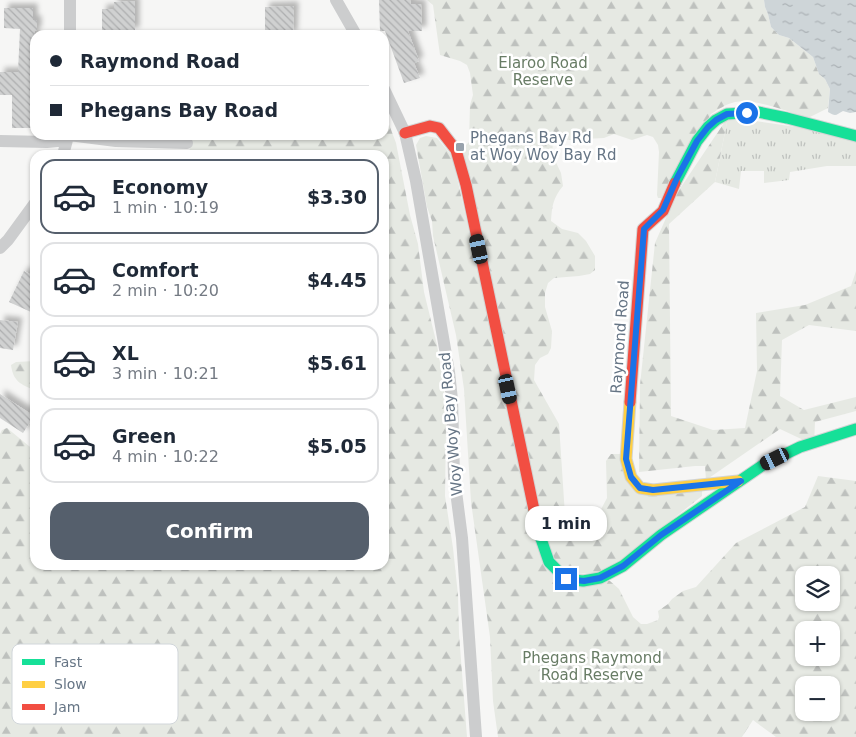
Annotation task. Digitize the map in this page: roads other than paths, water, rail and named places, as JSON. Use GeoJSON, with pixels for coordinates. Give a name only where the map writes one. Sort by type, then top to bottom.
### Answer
{"type":"FeatureCollection","features":[{"type":"Feature","properties":{"kind":"street"},"geometry":{"type":"LineString","coordinates":[[70,0],[70,30]]}},
{"type":"Feature","properties":{"kind":"street"},"geometry":{"type":"LineString","coordinates":[[336,0],[353,30]]}},
{"type":"Feature","properties":{"kind":"street","name":"Woy Woy Bay Road"},"geometry":{"type":"LineString","coordinates":[[389,99],[405,133],[416,181],[450,372],[454,476],[462,538],[476,737]]}},
{"type":"Feature","properties":{"kind":"street","name":"Raymond Road"},"geometry":{"type":"LineString","coordinates":[[741,481],[653,490],[640,488],[631,477],[626,459],[644,229],[663,210],[677,178],[697,141],[708,127],[727,114],[758,112],[856,136]]}},
{"type":"Feature","properties":{"kind":"street"},"geometry":{"type":"LineString","coordinates":[[405,133],[420,128],[439,128],[456,150],[466,185],[539,533],[550,562],[566,579],[584,581],[600,578],[623,566],[661,535],[763,465],[800,447],[856,429]]}},
{"type":"Feature","properties":{"kind":"street"},"geometry":{"type":"LineString","coordinates":[[0,141],[46,142],[55,140]]}},
{"type":"Feature","properties":{"kind":"street"},"geometry":{"type":"LineString","coordinates":[[97,140],[187,143]]}},
{"type":"Feature","properties":{"kind":"street"},"geometry":{"type":"LineString","coordinates":[[0,248],[30,210]]}},
{"type":"Feature","properties":{"kind":"water"},"geometry":{"type":"Polygon","coordinates":[[[764,0],[856,0],[856,112],[843,111],[834,115],[828,112],[830,89],[825,79],[819,74],[813,57],[789,38],[779,35],[771,27],[764,0]]]}},
{"type":"Feature","properties":{"kind":"place","name":"Phegans Bay Rd at Woy Woy Bay Rd"},"geometry":{"type":"Point","coordinates":[460,147]}},
{"type":"Feature","properties":{"kind":"park label","name":"Elaroo Road Reserve"},"geometry":{"type":"Point","coordinates":[543,72]}},
{"type":"Feature","properties":{"kind":"park label","name":"Phegans Raymond Road Reserve"},"geometry":{"type":"Point","coordinates":[592,666]}}]}
